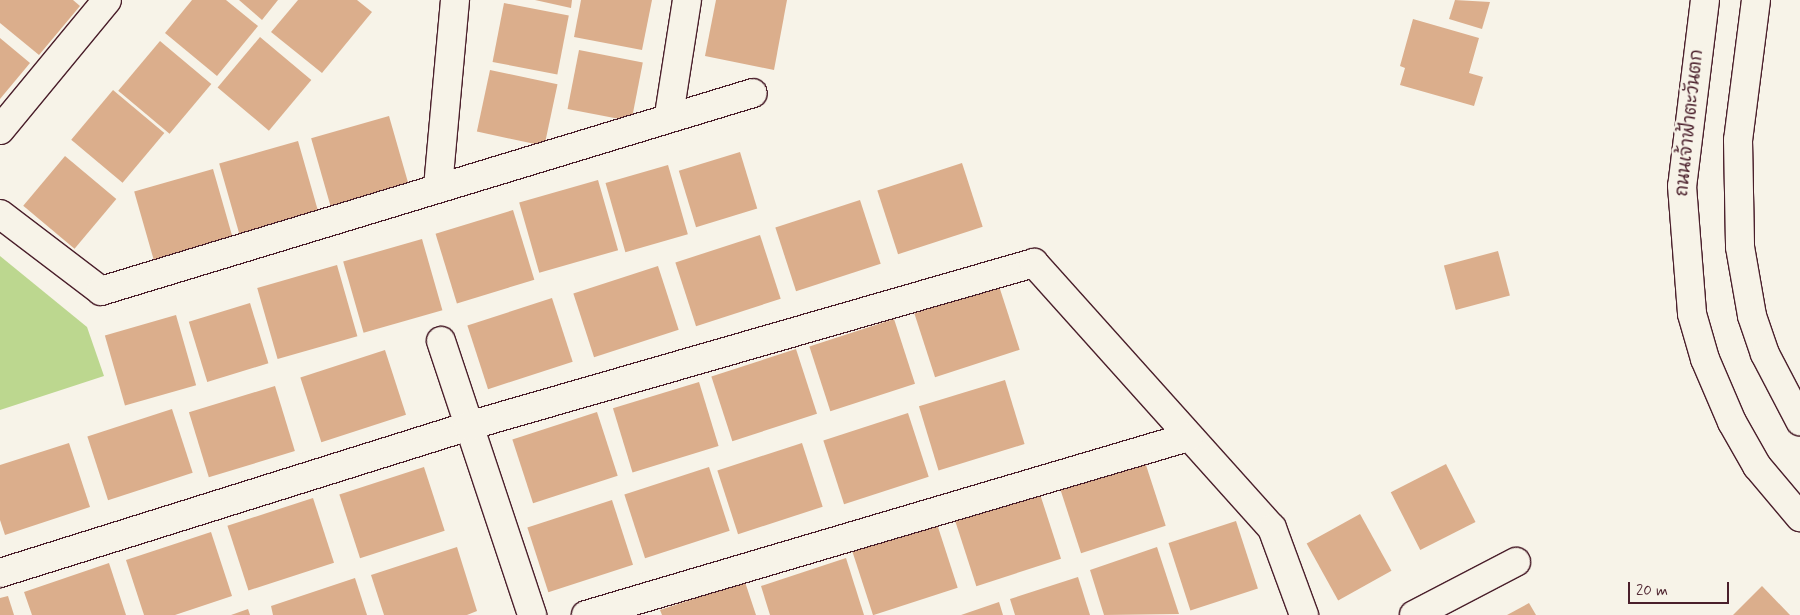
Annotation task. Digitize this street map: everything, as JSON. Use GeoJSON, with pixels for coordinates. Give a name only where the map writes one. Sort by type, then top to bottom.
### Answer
{"type":"FeatureCollection","features":[{"type":"Feature","properties":{"kind":"street"},"geometry":{"type":"LineString","coordinates":[[0,130],[107,0]]}},
{"type":"Feature","properties":{"kind":"street"},"geometry":{"type":"LineString","coordinates":[[438,186],[455,0]]}},
{"type":"Feature","properties":{"kind":"street"},"geometry":{"type":"LineString","coordinates":[[669,115],[687,0]]}},
{"type":"Feature","properties":{"kind":"street","name":"ถนนเจ้าฟ้าตะวันตก"},"geometry":{"type":"LineString","coordinates":[[1705,0],[1682,186],[1692,314],[1705,359],[1732,422],[1757,466],[1800,517]]}},
{"type":"Feature","properties":{"kind":"street"},"geometry":{"type":"LineString","coordinates":[[1756,0],[1738,140],[1740,247],[1752,316],[1765,354],[1800,422]]}},
{"type":"Feature","properties":{"kind":"street"},"geometry":{"type":"LineString","coordinates":[[0,214],[101,291],[669,115],[753,93]]}},
{"type":"Feature","properties":{"kind":"street"},"geometry":{"type":"LineString","coordinates":[[0,573],[468,426],[1034,263],[1188,437],[1272,528],[1304,615]]}},
{"type":"Feature","properties":{"kind":"street"},"geometry":{"type":"LineString","coordinates":[[441,341],[532,615]]}},
{"type":"Feature","properties":{"kind":"street"},"geometry":{"type":"LineString","coordinates":[[586,615],[1188,437]]}},
{"type":"Feature","properties":{"kind":"street"},"geometry":{"type":"LineString","coordinates":[[1414,615],[1516,562]]}},
{"type":"Feature","properties":{"kind":"green space"},"geometry":{"type":"Polygon","coordinates":[[[0,256],[87,327],[104,376],[0,410],[0,256]]]}},
{"type":"Feature","properties":{"kind":"building"},"geometry":{"type":"Polygon","coordinates":[[[0,0],[73,0],[80,6],[39,55],[0,23],[0,0]]]}},
{"type":"Feature","properties":{"kind":"building"},"geometry":{"type":"Polygon","coordinates":[[[192,0],[226,0],[258,26],[217,76],[165,33],[192,0]]]}},
{"type":"Feature","properties":{"kind":"building"},"geometry":{"type":"Polygon","coordinates":[[[239,0],[278,0],[262,20],[239,0]]]}},
{"type":"Feature","properties":{"kind":"building"},"geometry":{"type":"Polygon","coordinates":[[[298,0],[357,0],[372,12],[322,73],[271,32],[298,0]]]}},
{"type":"Feature","properties":{"kind":"building"},"geometry":{"type":"Polygon","coordinates":[[[535,0],[572,0],[571,8],[535,0]]]}},
{"type":"Feature","properties":{"kind":"building"},"geometry":{"type":"Polygon","coordinates":[[[581,0],[652,0],[642,50],[574,37],[581,0]]]}},
{"type":"Feature","properties":{"kind":"building"},"geometry":{"type":"Polygon","coordinates":[[[716,0],[787,0],[774,70],[705,56],[716,0]]]}},
{"type":"Feature","properties":{"kind":"building"},"geometry":{"type":"Polygon","coordinates":[[[1455,0],[1490,2],[1482,29],[1449,19],[1455,0]]]}},
{"type":"Feature","properties":{"kind":"building"},"geometry":{"type":"Polygon","coordinates":[[[504,3],[569,16],[557,74],[493,62],[504,3]]]}},
{"type":"Feature","properties":{"kind":"building"},"geometry":{"type":"Polygon","coordinates":[[[1413,19],[1479,38],[1469,73],[1483,77],[1474,106],[1400,85],[1405,68],[1400,66],[1413,19]]]}},
{"type":"Feature","properties":{"kind":"building"},"geometry":{"type":"Polygon","coordinates":[[[260,37],[311,80],[269,131],[218,88],[260,37]]]}},
{"type":"Feature","properties":{"kind":"building"},"geometry":{"type":"Polygon","coordinates":[[[0,38],[30,63],[0,99],[0,38]]]}},
{"type":"Feature","properties":{"kind":"building"},"geometry":{"type":"Polygon","coordinates":[[[160,41],[211,84],[170,134],[118,91],[160,41]]]}},
{"type":"Feature","properties":{"kind":"building"},"geometry":{"type":"Polygon","coordinates":[[[579,50],[643,62],[631,121],[568,109],[579,50]]]}},
{"type":"Feature","properties":{"kind":"building"},"geometry":{"type":"Polygon","coordinates":[[[490,70],[557,84],[544,146],[477,132],[490,70]]]}},
{"type":"Feature","properties":{"kind":"building"},"geometry":{"type":"Polygon","coordinates":[[[113,90],[164,133],[123,183],[71,140],[113,90]]]}},
{"type":"Feature","properties":{"kind":"building"},"geometry":{"type":"Polygon","coordinates":[[[389,116],[409,187],[332,209],[311,138],[389,116]]]}},
{"type":"Feature","properties":{"kind":"building"},"geometry":{"type":"Polygon","coordinates":[[[298,141],[318,212],[240,235],[219,164],[298,141]]]}},
{"type":"Feature","properties":{"kind":"building"},"geometry":{"type":"Polygon","coordinates":[[[740,152],[757,208],[696,227],[679,171],[740,152]]]}},
{"type":"Feature","properties":{"kind":"building"},"geometry":{"type":"Polygon","coordinates":[[[65,156],[116,199],[75,249],[23,206],[65,156]]]}},
{"type":"Feature","properties":{"kind":"building"},"geometry":{"type":"Polygon","coordinates":[[[962,163],[983,227],[898,254],[877,191],[962,163]]]}},
{"type":"Feature","properties":{"kind":"building"},"geometry":{"type":"Polygon","coordinates":[[[668,165],[688,234],[625,252],[606,183],[668,165]]]}},
{"type":"Feature","properties":{"kind":"building"},"geometry":{"type":"Polygon","coordinates":[[[213,169],[233,240],[155,263],[134,192],[213,169]]]}},
{"type":"Feature","properties":{"kind":"building"},"geometry":{"type":"Polygon","coordinates":[[[598,180],[618,250],[539,273],[519,203],[598,180]]]}},
{"type":"Feature","properties":{"kind":"building"},"geometry":{"type":"Polygon","coordinates":[[[860,200],[881,264],[796,291],[775,228],[860,200]]]}},
{"type":"Feature","properties":{"kind":"building"},"geometry":{"type":"Polygon","coordinates":[[[513,210],[534,280],[457,303],[436,234],[513,210]]]}},
{"type":"Feature","properties":{"kind":"building"},"geometry":{"type":"Polygon","coordinates":[[[760,235],[781,299],[696,326],[675,263],[760,235]]]}},
{"type":"Feature","properties":{"kind":"building"},"geometry":{"type":"Polygon","coordinates":[[[422,239],[442,310],[364,333],[343,262],[422,239]]]}},
{"type":"Feature","properties":{"kind":"building"},"geometry":{"type":"Polygon","coordinates":[[[1498,251],[1510,295],[1456,310],[1444,265],[1498,251]]]}},
{"type":"Feature","properties":{"kind":"building"},"geometry":{"type":"Polygon","coordinates":[[[337,265],[357,336],[278,359],[257,288],[337,265]]]}},
{"type":"Feature","properties":{"kind":"building"},"geometry":{"type":"Polygon","coordinates":[[[658,266],[679,330],[594,357],[573,294],[658,266]]]}},
{"type":"Feature","properties":{"kind":"building"},"geometry":{"type":"Polygon","coordinates":[[[999,286],[1020,350],[935,377],[914,314],[999,286]]]}},
{"type":"Feature","properties":{"kind":"building"},"geometry":{"type":"Polygon","coordinates":[[[552,298],[573,362],[488,389],[467,326],[552,298]]]}},
{"type":"Feature","properties":{"kind":"building"},"geometry":{"type":"Polygon","coordinates":[[[250,303],[268,363],[207,382],[189,322],[250,303]]]}},
{"type":"Feature","properties":{"kind":"building"},"geometry":{"type":"Polygon","coordinates":[[[176,315],[196,385],[125,406],[105,335],[176,315]]]}},
{"type":"Feature","properties":{"kind":"building"},"geometry":{"type":"Polygon","coordinates":[[[894,319],[915,384],[830,411],[809,347],[894,319]]]}},
{"type":"Feature","properties":{"kind":"building"},"geometry":{"type":"Polygon","coordinates":[[[796,349],[817,414],[732,441],[711,377],[796,349]]]}},
{"type":"Feature","properties":{"kind":"building"},"geometry":{"type":"Polygon","coordinates":[[[385,350],[406,415],[321,442],[300,378],[385,350]]]}},
{"type":"Feature","properties":{"kind":"building"},"geometry":{"type":"Polygon","coordinates":[[[1005,380],[1025,444],[939,470],[919,406],[1005,380]]]}},
{"type":"Feature","properties":{"kind":"building"},"geometry":{"type":"Polygon","coordinates":[[[699,382],[719,446],[633,472],[613,408],[699,382]]]}},
{"type":"Feature","properties":{"kind":"building"},"geometry":{"type":"Polygon","coordinates":[[[275,386],[295,451],[209,477],[189,412],[275,386]]]}},
{"type":"Feature","properties":{"kind":"building"},"geometry":{"type":"Polygon","coordinates":[[[172,409],[193,473],[108,500],[87,437],[172,409]]]}},
{"type":"Feature","properties":{"kind":"building"},"geometry":{"type":"Polygon","coordinates":[[[597,412],[618,476],[533,503],[512,440],[597,412]]]}},
{"type":"Feature","properties":{"kind":"building"},"geometry":{"type":"Polygon","coordinates":[[[908,413],[929,477],[844,504],[823,441],[908,413]]]}},
{"type":"Feature","properties":{"kind":"building"},"geometry":{"type":"Polygon","coordinates":[[[69,443],[90,507],[5,535],[0,520],[0,465],[69,443]]]}},
{"type":"Feature","properties":{"kind":"building"},"geometry":{"type":"Polygon","coordinates":[[[802,443],[823,507],[738,534],[717,471],[802,443]]]}},
{"type":"Feature","properties":{"kind":"building"},"geometry":{"type":"Polygon","coordinates":[[[1145,462],[1166,526],[1081,553],[1060,490],[1145,462]]]}},
{"type":"Feature","properties":{"kind":"building"},"geometry":{"type":"Polygon","coordinates":[[[1446,464],[1476,522],[1420,550],[1391,492],[1446,464]]]}},
{"type":"Feature","properties":{"kind":"building"},"geometry":{"type":"Polygon","coordinates":[[[424,467],[445,531],[360,558],[339,495],[424,467]]]}},
{"type":"Feature","properties":{"kind":"building"},"geometry":{"type":"Polygon","coordinates":[[[709,467],[730,531],[645,558],[624,495],[709,467]]]}},
{"type":"Feature","properties":{"kind":"building"},"geometry":{"type":"Polygon","coordinates":[[[1040,494],[1061,559],[976,586],[955,522],[1040,494]]]}},
{"type":"Feature","properties":{"kind":"building"},"geometry":{"type":"Polygon","coordinates":[[[313,498],[334,563],[248,590],[227,526],[313,498]]]}},
{"type":"Feature","properties":{"kind":"building"},"geometry":{"type":"Polygon","coordinates":[[[612,500],[633,565],[548,592],[527,528],[612,500]]]}},
{"type":"Feature","properties":{"kind":"building"},"geometry":{"type":"Polygon","coordinates":[[[1360,514],[1392,571],[1338,600],[1307,544],[1360,514]]]}},
{"type":"Feature","properties":{"kind":"building"},"geometry":{"type":"Polygon","coordinates":[[[1236,521],[1258,589],[1190,610],[1168,543],[1236,521]]]}},
{"type":"Feature","properties":{"kind":"building"},"geometry":{"type":"Polygon","coordinates":[[[937,524],[958,588],[873,615],[852,552],[937,524]]]}},
{"type":"Feature","properties":{"kind":"building"},"geometry":{"type":"Polygon","coordinates":[[[211,532],[232,596],[175,615],[144,615],[126,560],[211,532]]]}},
{"type":"Feature","properties":{"kind":"building"},"geometry":{"type":"Polygon","coordinates":[[[457,547],[477,611],[467,615],[384,615],[371,575],[457,547]]]}},
{"type":"Feature","properties":{"kind":"building"},"geometry":{"type":"Polygon","coordinates":[[[1157,547],[1179,614],[1104,615],[1090,570],[1157,547]]]}},
{"type":"Feature","properties":{"kind":"building"},"geometry":{"type":"Polygon","coordinates":[[[846,558],[864,615],[770,615],[761,586],[846,558]]]}},
{"type":"Feature","properties":{"kind":"building"},"geometry":{"type":"Polygon","coordinates":[[[109,563],[126,615],[32,615],[24,592],[109,563]]]}},
{"type":"Feature","properties":{"kind":"building"},"geometry":{"type":"Polygon","coordinates":[[[1078,577],[1090,615],[1015,615],[1010,599],[1078,577]]]}},
{"type":"Feature","properties":{"kind":"building"},"geometry":{"type":"Polygon","coordinates":[[[355,578],[367,615],[273,615],[271,606],[355,578]]]}},
{"type":"Feature","properties":{"kind":"building"},"geometry":{"type":"Polygon","coordinates":[[[745,582],[756,615],[662,615],[660,610],[745,582]]]}},
{"type":"Feature","properties":{"kind":"building"},"geometry":{"type":"Polygon","coordinates":[[[1762,586],[1790,615],[1733,615],[1762,586]]]}},
{"type":"Feature","properties":{"kind":"building"},"geometry":{"type":"Polygon","coordinates":[[[8,596],[14,615],[0,615],[0,598],[8,596]]]}},
{"type":"Feature","properties":{"kind":"building"},"geometry":{"type":"Polygon","coordinates":[[[999,602],[1003,615],[961,615],[999,602]]]}},
{"type":"Feature","properties":{"kind":"building"},"geometry":{"type":"Polygon","coordinates":[[[1529,603],[1536,615],[1507,615],[1529,603]]]}},
{"type":"Feature","properties":{"kind":"building"},"geometry":{"type":"Polygon","coordinates":[[[248,609],[250,615],[231,615],[248,609]]]}}]}
